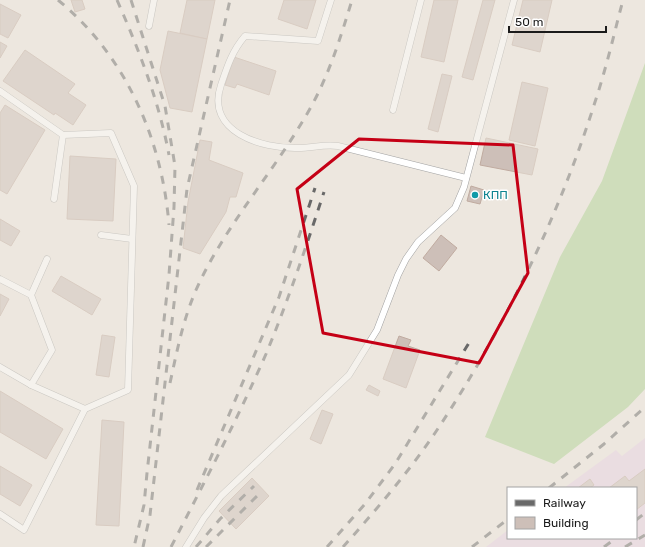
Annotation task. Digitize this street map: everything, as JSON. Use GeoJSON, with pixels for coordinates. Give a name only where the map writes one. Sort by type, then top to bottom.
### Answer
{"type":"FeatureCollection","features":[{"type":"Feature","properties":{"kind":"lane"},"geometry":{"type":"LineString","coordinates":[[149,26],[154,0]]}},
{"type":"Feature","properties":{"kind":"lane"},"geometry":{"type":"LineString","coordinates":[[331,0],[318,41],[245,36],[238,44],[229,61],[219,90],[218,107],[223,121],[235,132],[263,144],[297,148],[318,145],[338,146],[466,178]]}},
{"type":"Feature","properties":{"kind":"lane"},"geometry":{"type":"LineString","coordinates":[[393,110],[421,0]]}},
{"type":"Feature","properties":{"kind":"lane"},"geometry":{"type":"LineString","coordinates":[[186,547],[204,518],[221,496],[349,374],[377,330],[398,275],[406,259],[423,238],[455,208],[464,187],[514,0]]}},
{"type":"Feature","properties":{"kind":"lane"},"geometry":{"type":"LineString","coordinates":[[0,91],[63,136],[111,133],[134,186],[128,390],[85,409],[24,530],[0,514]]}},
{"type":"Feature","properties":{"kind":"lane"},"geometry":{"type":"LineString","coordinates":[[54,199],[63,136]]}},
{"type":"Feature","properties":{"kind":"lane"},"geometry":{"type":"LineString","coordinates":[[101,235],[132,239]]}},
{"type":"Feature","properties":{"kind":"lane"},"geometry":{"type":"LineString","coordinates":[[31,295],[47,259]]}},
{"type":"Feature","properties":{"kind":"lane"},"geometry":{"type":"LineString","coordinates":[[0,279],[31,295],[52,350],[31,385]]}},
{"type":"Feature","properties":{"kind":"lane"},"geometry":{"type":"LineString","coordinates":[[0,367],[31,385],[85,409]]}},
{"type":"Feature","properties":{"kind":"highlighted area"},"geometry":{"type":"Polygon","coordinates":[[[359,139],[513,145],[528,273],[479,363],[323,333],[297,189],[359,139]]]}},
{"type":"Feature","properties":{"kind":"shaded area"},"geometry":{"type":"Polygon","coordinates":[[[645,438],[645,547],[486,547],[507,531],[507,539],[637,539],[637,487],[565,487],[616,450],[622,456],[645,438]]]}},
{"type":"Feature","properties":{"kind":"green space"},"geometry":{"type":"Polygon","coordinates":[[[645,63],[645,389],[628,407],[554,464],[485,437],[560,257],[602,181],[645,63]]]}},
{"type":"Feature","properties":{"kind":"building"},"geometry":{"type":"Polygon","coordinates":[[[71,0],[82,0],[85,9],[75,12],[71,0]]]}},
{"type":"Feature","properties":{"kind":"building"},"geometry":{"type":"Polygon","coordinates":[[[187,0],[215,0],[207,39],[180,33],[187,0]]]}},
{"type":"Feature","properties":{"kind":"building"},"geometry":{"type":"Polygon","coordinates":[[[284,0],[316,0],[307,29],[278,19],[284,0]]]}},
{"type":"Feature","properties":{"kind":"building"},"geometry":{"type":"Polygon","coordinates":[[[434,0],[458,0],[444,62],[421,57],[434,0]]]}},
{"type":"Feature","properties":{"kind":"building"},"geometry":{"type":"Polygon","coordinates":[[[483,0],[495,0],[473,80],[462,77],[483,0]]]}},
{"type":"Feature","properties":{"kind":"building"},"geometry":{"type":"Polygon","coordinates":[[[523,0],[552,0],[540,52],[512,45],[523,0]]]}},
{"type":"Feature","properties":{"kind":"building"},"geometry":{"type":"Polygon","coordinates":[[[0,4],[21,15],[8,38],[0,34],[0,4]]]}},
{"type":"Feature","properties":{"kind":"building"},"geometry":{"type":"Polygon","coordinates":[[[168,31],[207,39],[192,112],[170,108],[160,70],[168,31]]]}},
{"type":"Feature","properties":{"kind":"building"},"geometry":{"type":"Polygon","coordinates":[[[0,42],[7,46],[0,58],[0,42]]]}},
{"type":"Feature","properties":{"kind":"building"},"geometry":{"type":"Polygon","coordinates":[[[25,50],[75,84],[68,93],[86,105],[73,125],[55,113],[54,115],[3,81],[25,50]]]}},
{"type":"Feature","properties":{"kind":"building"},"geometry":{"type":"Polygon","coordinates":[[[234,57],[276,71],[269,95],[237,84],[235,88],[225,85],[234,57]]]}},
{"type":"Feature","properties":{"kind":"building"},"geometry":{"type":"Polygon","coordinates":[[[442,74],[452,76],[438,132],[428,129],[442,74]]]}},
{"type":"Feature","properties":{"kind":"building"},"geometry":{"type":"Polygon","coordinates":[[[522,82],[548,88],[535,146],[509,140],[522,82]]]}},
{"type":"Feature","properties":{"kind":"building"},"geometry":{"type":"Polygon","coordinates":[[[5,105],[45,130],[7,194],[0,190],[0,113],[5,105]]]}},
{"type":"Feature","properties":{"kind":"building"},"geometry":{"type":"Polygon","coordinates":[[[486,138],[538,149],[532,175],[480,165],[486,138]]]}},
{"type":"Feature","properties":{"kind":"building"},"geometry":{"type":"Polygon","coordinates":[[[200,140],[212,142],[209,160],[243,173],[236,197],[230,197],[226,212],[200,254],[183,248],[188,202],[200,140]]]}},
{"type":"Feature","properties":{"kind":"building"},"geometry":{"type":"Polygon","coordinates":[[[70,156],[116,159],[113,221],[67,219],[70,156]]]}},
{"type":"Feature","properties":{"kind":"building","name":"КПП"},"geometry":{"type":"Polygon","coordinates":[[[471,186],[484,190],[480,204],[467,201],[471,186]]]}},
{"type":"Feature","properties":{"kind":"building"},"geometry":{"type":"Polygon","coordinates":[[[0,219],[20,231],[11,246],[0,240],[0,219]]]}},
{"type":"Feature","properties":{"kind":"building"},"geometry":{"type":"Polygon","coordinates":[[[441,235],[457,248],[439,271],[423,258],[441,235]]]}},
{"type":"Feature","properties":{"kind":"building"},"geometry":{"type":"Polygon","coordinates":[[[61,276],[101,299],[92,315],[52,291],[61,276]]]}},
{"type":"Feature","properties":{"kind":"building"},"geometry":{"type":"Polygon","coordinates":[[[0,294],[9,299],[0,316],[0,294]]]}},
{"type":"Feature","properties":{"kind":"building"},"geometry":{"type":"Polygon","coordinates":[[[102,335],[115,337],[109,377],[96,375],[102,335]]]}},
{"type":"Feature","properties":{"kind":"building"},"geometry":{"type":"Polygon","coordinates":[[[399,336],[411,340],[408,346],[420,350],[406,388],[383,379],[399,336]]]}},
{"type":"Feature","properties":{"kind":"building"},"geometry":{"type":"Polygon","coordinates":[[[369,385],[380,391],[378,396],[366,390],[369,385]]]}},
{"type":"Feature","properties":{"kind":"building"},"geometry":{"type":"Polygon","coordinates":[[[0,391],[63,429],[46,459],[0,432],[0,391]]]}},
{"type":"Feature","properties":{"kind":"building"},"geometry":{"type":"Polygon","coordinates":[[[322,410],[333,414],[321,444],[310,439],[322,410]]]}},
{"type":"Feature","properties":{"kind":"building"},"geometry":{"type":"Polygon","coordinates":[[[102,420],[124,422],[119,526],[96,525],[102,420]]]}},
{"type":"Feature","properties":{"kind":"building"},"geometry":{"type":"Polygon","coordinates":[[[0,466],[32,485],[20,506],[0,494],[0,466]]]}},
{"type":"Feature","properties":{"kind":"building"},"geometry":{"type":"Polygon","coordinates":[[[645,469],[645,503],[637,509],[637,487],[610,487],[625,476],[629,481],[645,469]]]}},
{"type":"Feature","properties":{"kind":"building"},"geometry":{"type":"Polygon","coordinates":[[[252,478],[269,496],[236,529],[219,511],[252,478]]]}},
{"type":"Feature","properties":{"kind":"building"},"geometry":{"type":"Polygon","coordinates":[[[590,479],[594,485],[591,487],[579,487],[590,479]]]}},
{"type":"Feature","properties":{"kind":"railway"},"geometry":{"type":"LineString","coordinates":[[58,0],[82,22],[103,47],[121,73],[136,101],[149,131],[158,161],[165,193],[169,225]]}},
{"type":"Feature","properties":{"kind":"railway"},"geometry":{"type":"LineString","coordinates":[[117,0],[148,76],[160,115],[169,155]]}},
{"type":"Feature","properties":{"kind":"railway"},"geometry":{"type":"LineString","coordinates":[[131,0],[165,106],[175,166],[174,207],[169,275],[144,505],[134,547]]}},
{"type":"Feature","properties":{"kind":"railway"},"geometry":{"type":"LineString","coordinates":[[143,547],[150,515],[187,189],[230,0]]}},
{"type":"Feature","properties":{"kind":"railway"},"geometry":{"type":"LineString","coordinates":[[170,383],[184,324],[196,290],[208,265],[222,242],[298,129],[312,105],[330,67],[352,0]]}},
{"type":"Feature","properties":{"kind":"railway"},"geometry":{"type":"LineString","coordinates":[[343,547],[391,492],[425,448],[483,355],[527,273],[564,189],[580,146],[603,77],[623,0]]}},
{"type":"Feature","properties":{"kind":"railway"},"geometry":{"type":"LineString","coordinates":[[197,490],[279,297],[315,188]]}},
{"type":"Feature","properties":{"kind":"railway"},"geometry":{"type":"LineString","coordinates":[[171,547],[232,427],[266,354],[304,253],[324,192]]}},
{"type":"Feature","properties":{"kind":"railway"},"geometry":{"type":"LineString","coordinates":[[327,547],[365,504],[395,464],[472,338]]}},
{"type":"Feature","properties":{"kind":"railway"},"geometry":{"type":"LineString","coordinates":[[550,487],[604,444],[645,407]]}},
{"type":"Feature","properties":{"kind":"railway"},"geometry":{"type":"LineString","coordinates":[[196,547],[220,519],[254,486]]}},
{"type":"Feature","properties":{"kind":"railway"},"geometry":{"type":"LineString","coordinates":[[206,547],[260,493]]}},
{"type":"Feature","properties":{"kind":"railway"},"geometry":{"type":"LineString","coordinates":[[637,519],[645,513]]}},
{"type":"Feature","properties":{"kind":"railway"},"geometry":{"type":"LineString","coordinates":[[472,547],[507,520]]}},
{"type":"Feature","properties":{"kind":"railway"},"geometry":{"type":"LineString","coordinates":[[625,547],[645,535]]}},
{"type":"Feature","properties":{"kind":"railway"},"geometry":{"type":"LineString","coordinates":[[604,547],[615,539]]}},
{"type":"Feature","properties":{"kind":"place","name":"КПП"},"geometry":{"type":"Point","coordinates":[475,195]}}]}
